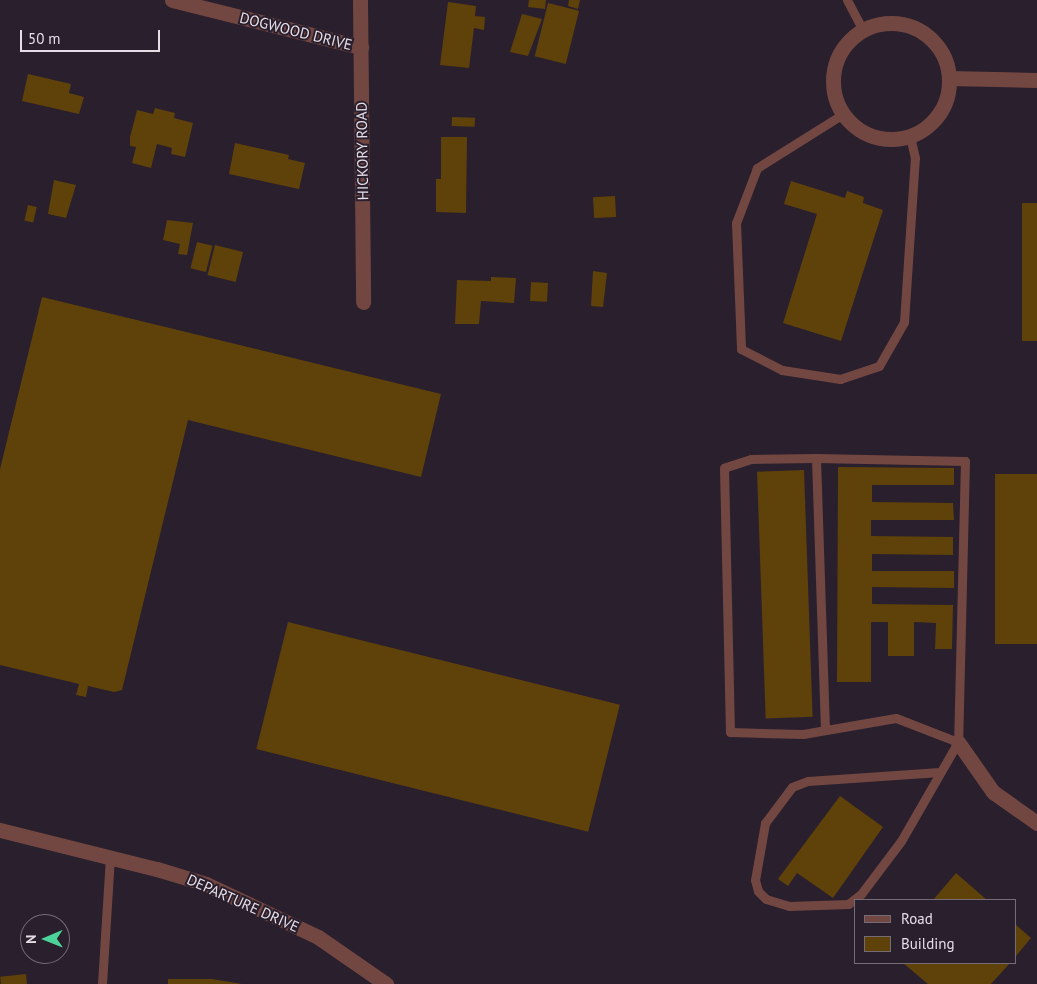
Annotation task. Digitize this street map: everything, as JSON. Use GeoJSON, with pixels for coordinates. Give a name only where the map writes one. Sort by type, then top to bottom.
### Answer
{"type":"FeatureCollection","features":[{"type":"Feature","properties":{"kind":"street","name":"DOGWOOD DRIVE"},"geometry":{"type":"LineString","coordinates":[[172,0],[361,47]]}},
{"type":"Feature","properties":{"kind":"street","name":"HICKORY ROAD"},"geometry":{"type":"LineString","coordinates":[[360,0],[363,302]]}},
{"type":"Feature","properties":{"kind":"street"},"geometry":{"type":"LineString","coordinates":[[882,24],[901,24],[919,30],[940,51],[949,78],[947,97],[939,114],[926,128],[910,137],[891,140],[872,137],[856,128],[843,114],[835,96],[835,68],[848,42],[863,30],[882,24]]}},
{"type":"Feature","properties":{"kind":"street"},"geometry":{"type":"LineString","coordinates":[[949,78],[1037,80]]}},
{"type":"Feature","properties":{"kind":"street"},"geometry":{"type":"LineString","coordinates":[[958,742],[993,792],[1037,823]]}},
{"type":"Feature","properties":{"kind":"street","name":"DEPARTURE DRIVE"},"geometry":{"type":"LineString","coordinates":[[0,830],[110,857],[206,884],[265,909],[318,937],[386,984]]}},
{"type":"Feature","properties":{"kind":"lane"},"geometry":{"type":"LineString","coordinates":[[844,1],[863,30]]}},
{"type":"Feature","properties":{"kind":"lane"},"geometry":{"type":"LineString","coordinates":[[843,114],[757,168],[736,223],[741,348],[782,370],[840,380],[879,366],[904,322],[915,158],[910,137]]}},
{"type":"Feature","properties":{"kind":"lane"},"geometry":{"type":"LineString","coordinates":[[816,458],[824,730]]}},
{"type":"Feature","properties":{"kind":"lane"},"geometry":{"type":"LineString","coordinates":[[854,899],[861,894],[901,842],[958,742],[965,461],[816,458],[751,459],[724,468],[730,732],[803,734],[896,718],[958,742]]}},
{"type":"Feature","properties":{"kind":"lane"},"geometry":{"type":"LineString","coordinates":[[854,899],[848,904],[789,906],[766,899],[758,891],[755,880],[765,823],[792,787],[808,781],[940,772]]}},
{"type":"Feature","properties":{"kind":"lane"},"geometry":{"type":"LineString","coordinates":[[102,984],[110,857]]}},
{"type":"Feature","properties":{"kind":"building"},"geometry":{"type":"Polygon","coordinates":[[[529,0],[546,0],[545,9],[528,7],[529,0]]]}},
{"type":"Feature","properties":{"kind":"building"},"geometry":{"type":"Polygon","coordinates":[[[569,0],[580,0],[578,9],[568,6],[569,0]]]}},
{"type":"Feature","properties":{"kind":"building"},"geometry":{"type":"Polygon","coordinates":[[[448,2],[476,6],[475,16],[485,17],[484,30],[474,28],[469,68],[440,65],[448,2]]]}},
{"type":"Feature","properties":{"kind":"building"},"geometry":{"type":"Polygon","coordinates":[[[548,3],[579,11],[566,64],[535,56],[548,3]]]}},
{"type":"Feature","properties":{"kind":"building"},"geometry":{"type":"Polygon","coordinates":[[[522,14],[542,19],[528,56],[510,52],[522,14]]]}},
{"type":"Feature","properties":{"kind":"building"},"geometry":{"type":"Polygon","coordinates":[[[28,74],[71,84],[69,93],[84,97],[79,114],[22,101],[28,74]]]}},
{"type":"Feature","properties":{"kind":"building"},"geometry":{"type":"Polygon","coordinates":[[[155,108],[175,113],[174,118],[193,123],[185,157],[171,154],[172,148],[157,144],[151,168],[132,163],[136,147],[130,146],[130,137],[137,110],[153,114],[155,108]]]}},
{"type":"Feature","properties":{"kind":"building"},"geometry":{"type":"Polygon","coordinates":[[[452,117],[475,118],[475,127],[452,126],[452,117]]]}},
{"type":"Feature","properties":{"kind":"building"},"geometry":{"type":"Polygon","coordinates":[[[441,137],[467,137],[466,213],[436,212],[436,179],[441,179],[441,137]]]}},
{"type":"Feature","properties":{"kind":"building"},"geometry":{"type":"Polygon","coordinates":[[[235,143],[289,155],[288,159],[305,163],[299,189],[229,174],[235,143]]]}},
{"type":"Feature","properties":{"kind":"building"},"geometry":{"type":"Polygon","coordinates":[[[54,180],[76,185],[66,218],[48,214],[54,180]]]}},
{"type":"Feature","properties":{"kind":"building"},"geometry":{"type":"Polygon","coordinates":[[[791,181],[845,198],[847,191],[864,197],[863,203],[883,210],[841,341],[783,323],[817,214],[784,204],[791,181]]]}},
{"type":"Feature","properties":{"kind":"building"},"geometry":{"type":"Polygon","coordinates":[[[615,196],[616,217],[594,218],[593,197],[615,196]]]}},
{"type":"Feature","properties":{"kind":"building"},"geometry":{"type":"Polygon","coordinates":[[[1022,203],[1037,203],[1037,341],[1022,341],[1022,203]]]}},
{"type":"Feature","properties":{"kind":"building"},"geometry":{"type":"Polygon","coordinates":[[[28,205],[37,207],[33,223],[24,221],[28,205]]]}},
{"type":"Feature","properties":{"kind":"building"},"geometry":{"type":"Polygon","coordinates":[[[167,220],[193,223],[187,255],[178,254],[180,244],[163,240],[167,220]]]}},
{"type":"Feature","properties":{"kind":"building"},"geometry":{"type":"Polygon","coordinates":[[[197,242],[213,246],[206,272],[190,268],[197,242]]]}},
{"type":"Feature","properties":{"kind":"building"},"geometry":{"type":"Polygon","coordinates":[[[215,245],[243,252],[236,282],[208,275],[215,245]]]}},
{"type":"Feature","properties":{"kind":"building"},"geometry":{"type":"Polygon","coordinates":[[[593,271],[607,273],[603,307],[591,306],[593,271]]]}},
{"type":"Feature","properties":{"kind":"building"},"geometry":{"type":"Polygon","coordinates":[[[491,277],[516,278],[514,303],[481,301],[479,324],[455,324],[457,280],[491,281],[491,277]]]}},
{"type":"Feature","properties":{"kind":"building"},"geometry":{"type":"Polygon","coordinates":[[[531,282],[548,283],[547,302],[530,301],[531,282]]]}},
{"type":"Feature","properties":{"kind":"building"},"geometry":{"type":"Polygon","coordinates":[[[42,297],[441,394],[421,477],[188,420],[122,690],[114,692],[88,686],[86,697],[76,695],[79,684],[0,665],[0,469],[42,297]]]}},
{"type":"Feature","properties":{"kind":"building"},"geometry":{"type":"Polygon","coordinates":[[[838,467],[954,468],[954,485],[872,485],[872,502],[953,503],[954,520],[871,520],[871,536],[953,537],[953,555],[872,554],[872,571],[954,571],[954,588],[872,587],[872,604],[953,605],[952,649],[935,649],[936,623],[914,622],[914,656],[888,656],[888,622],[871,622],[871,682],[837,682],[838,467]]]}},
{"type":"Feature","properties":{"kind":"building"},"geometry":{"type":"Polygon","coordinates":[[[804,470],[813,717],[766,718],[757,472],[804,470]]]}},
{"type":"Feature","properties":{"kind":"building"},"geometry":{"type":"Polygon","coordinates":[[[995,474],[1037,474],[1037,644],[995,644],[995,474]]]}},
{"type":"Feature","properties":{"kind":"building"},"geometry":{"type":"Polygon","coordinates":[[[288,622],[620,705],[588,832],[256,749],[288,622]]]}},
{"type":"Feature","properties":{"kind":"building"},"geometry":{"type":"Polygon","coordinates":[[[840,796],[883,827],[833,898],[797,873],[788,886],[778,879],[840,796]]]}},
{"type":"Feature","properties":{"kind":"building"},"geometry":{"type":"Polygon","coordinates":[[[956,873],[986,899],[934,899],[956,873]]]}},
{"type":"Feature","properties":{"kind":"building"},"geometry":{"type":"Polygon","coordinates":[[[1017,926],[1031,938],[1017,955],[1017,926]]]}},
{"type":"Feature","properties":{"kind":"building"},"geometry":{"type":"Polygon","coordinates":[[[904,964],[1009,964],[991,984],[928,984],[904,964]]]}},
{"type":"Feature","properties":{"kind":"building"},"geometry":{"type":"Polygon","coordinates":[[[26,974],[27,984],[1,984],[0,977],[26,974]]]}},
{"type":"Feature","properties":{"kind":"building"},"geometry":{"type":"Polygon","coordinates":[[[168,979],[212,979],[242,984],[168,984],[168,979]]]}}]}
